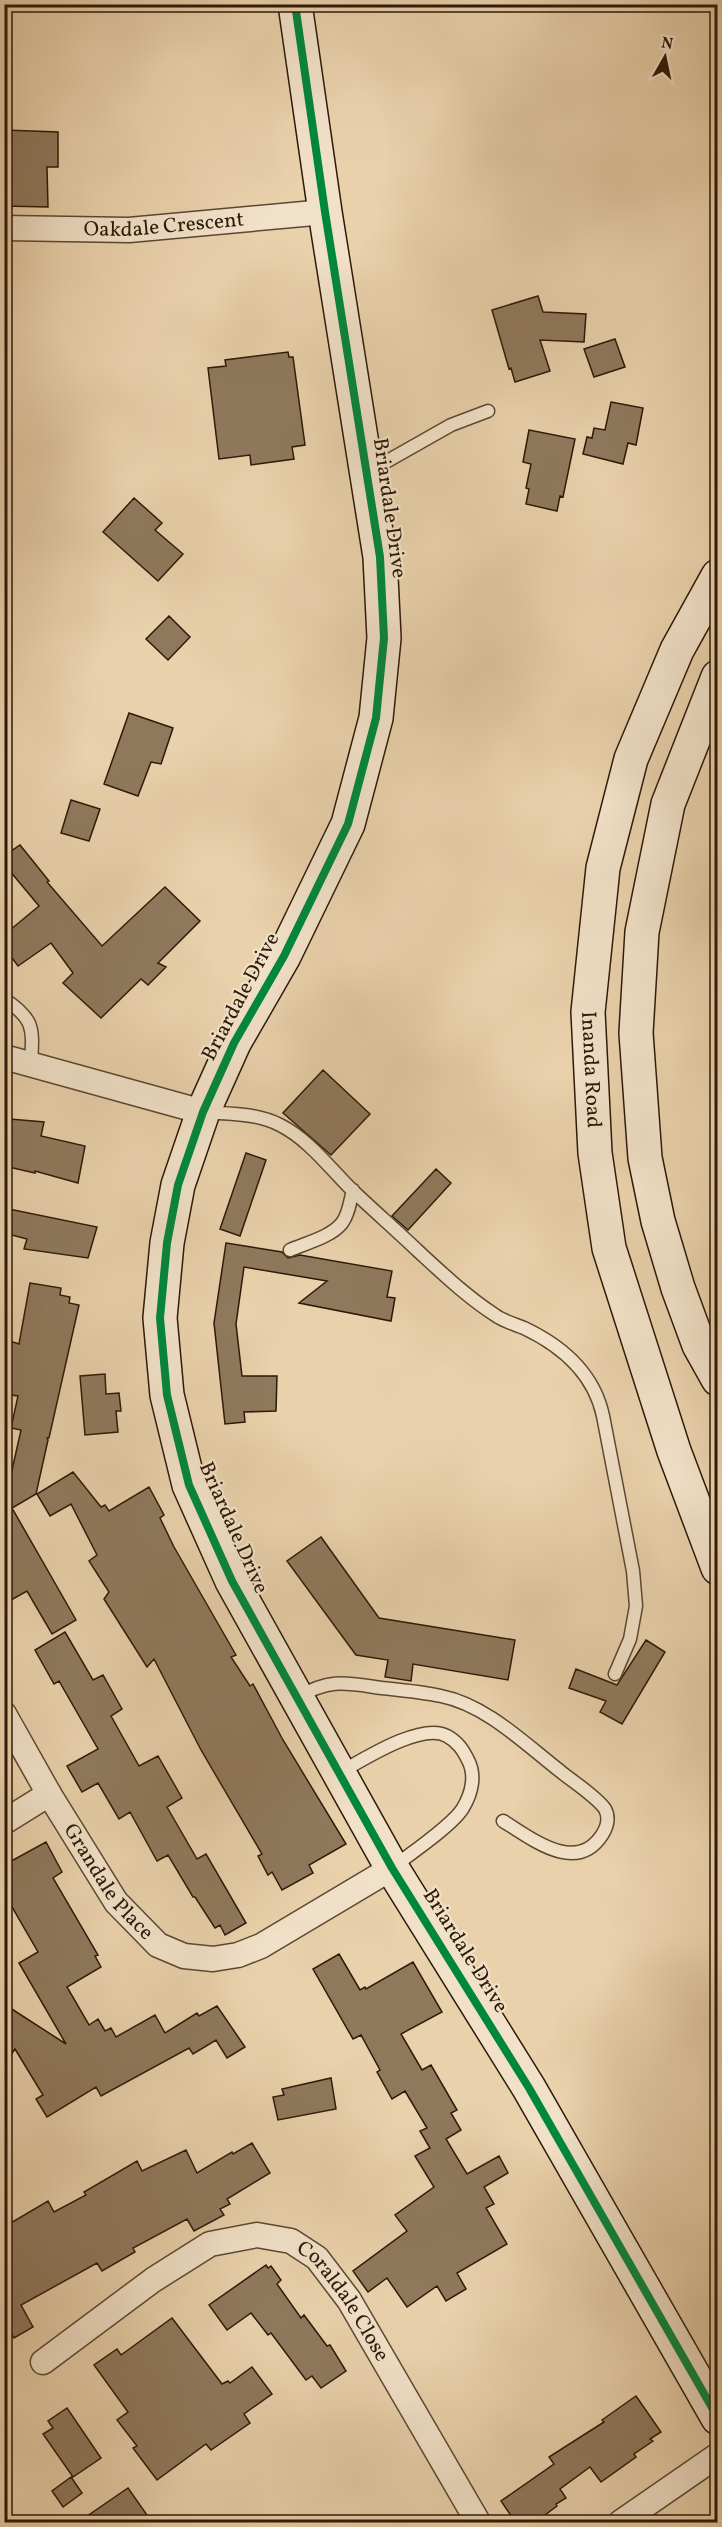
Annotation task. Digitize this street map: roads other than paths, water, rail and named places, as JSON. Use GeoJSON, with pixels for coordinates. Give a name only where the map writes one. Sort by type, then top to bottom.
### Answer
{"type":"FeatureCollection","features":[{"type":"Feature","properties":{"kind":"street","name":"Briardale Drive"},"geometry":{"type":"LineString","coordinates":[[295,4],[325,212],[380,557],[384,638],[376,718],[366,763],[348,824],[284,956],[234,1043],[203,1112],[178,1185],[167,1243],[160,1318],[167,1395],[189,1485],[232,1581],[392,1868],[529,2088],[717,2418]]}},
{"type":"Feature","properties":{"kind":"street","name":"Oakdale Crescent"},"geometry":{"type":"LineString","coordinates":[[4,228],[129,230],[325,212]]}},
{"type":"Feature","properties":{"kind":"street","name":"Inanda Road"},"geometry":{"type":"LineString","coordinates":[[717,576],[677,650],[631,759],[603,868],[588,1012],[595,1153],[609,1248],[674,1451],[717,1568]]}},
{"type":"Feature","properties":{"kind":"street"},"geometry":{"type":"LineString","coordinates":[[717,677],[668,804],[642,932],[636,1033],[645,1158],[658,1221],[678,1288],[699,1345],[717,1379]]}},
{"type":"Feature","properties":{"kind":"street"},"geometry":{"type":"LineString","coordinates":[[4,1057],[203,1112]]}},
{"type":"Feature","properties":{"kind":"street","name":"Grandale Place"},"geometry":{"type":"LineString","coordinates":[[4,1714],[116,1902],[158,1945],[183,1956],[213,1959],[261,1946],[392,1868]]}},
{"type":"Feature","properties":{"kind":"street"},"geometry":{"type":"LineString","coordinates":[[4,1822],[50,1794]]}},
{"type":"Feature","properties":{"kind":"street","name":"Coraldale Close"},"geometry":{"type":"LineString","coordinates":[[43,2362],[153,2280],[210,2244],[257,2235],[291,2241],[317,2258],[349,2300],[478,2523]]}},
{"type":"Feature","properties":{"kind":"street"},"geometry":{"type":"LineString","coordinates":[[621,2523],[717,2455]]}},
{"type":"Feature","properties":{"kind":"lane"},"geometry":{"type":"LineString","coordinates":[[367,472],[451,425],[488,411]]}},
{"type":"Feature","properties":{"kind":"lane"},"geometry":{"type":"LineString","coordinates":[[4,999],[28,1018],[33,1031],[31,1063]]}},
{"type":"Feature","properties":{"kind":"lane"},"geometry":{"type":"LineString","coordinates":[[203,1112],[249,1115],[280,1125],[310,1147],[353,1190],[473,1299],[496,1317],[526,1329],[553,1346],[574,1362],[591,1382],[599,1397],[603,1416],[633,1570],[636,1606],[630,1638],[615,1674]]}},
{"type":"Feature","properties":{"kind":"lane"},"geometry":{"type":"LineString","coordinates":[[290,1250],[330,1232],[341,1224],[353,1190]]}},
{"type":"Feature","properties":{"kind":"lane"},"geometry":{"type":"LineString","coordinates":[[297,1697],[317,1686],[347,1683],[442,1696],[470,1706],[498,1722],[585,1791],[603,1806],[608,1819],[606,1830],[599,1839],[585,1851],[572,1854],[548,1849],[503,1821]]}},
{"type":"Feature","properties":{"kind":"lane"},"geometry":{"type":"LineString","coordinates":[[339,1773],[371,1755],[422,1733],[446,1735],[460,1745],[472,1767],[472,1790],[462,1809],[392,1868]]}}]}
